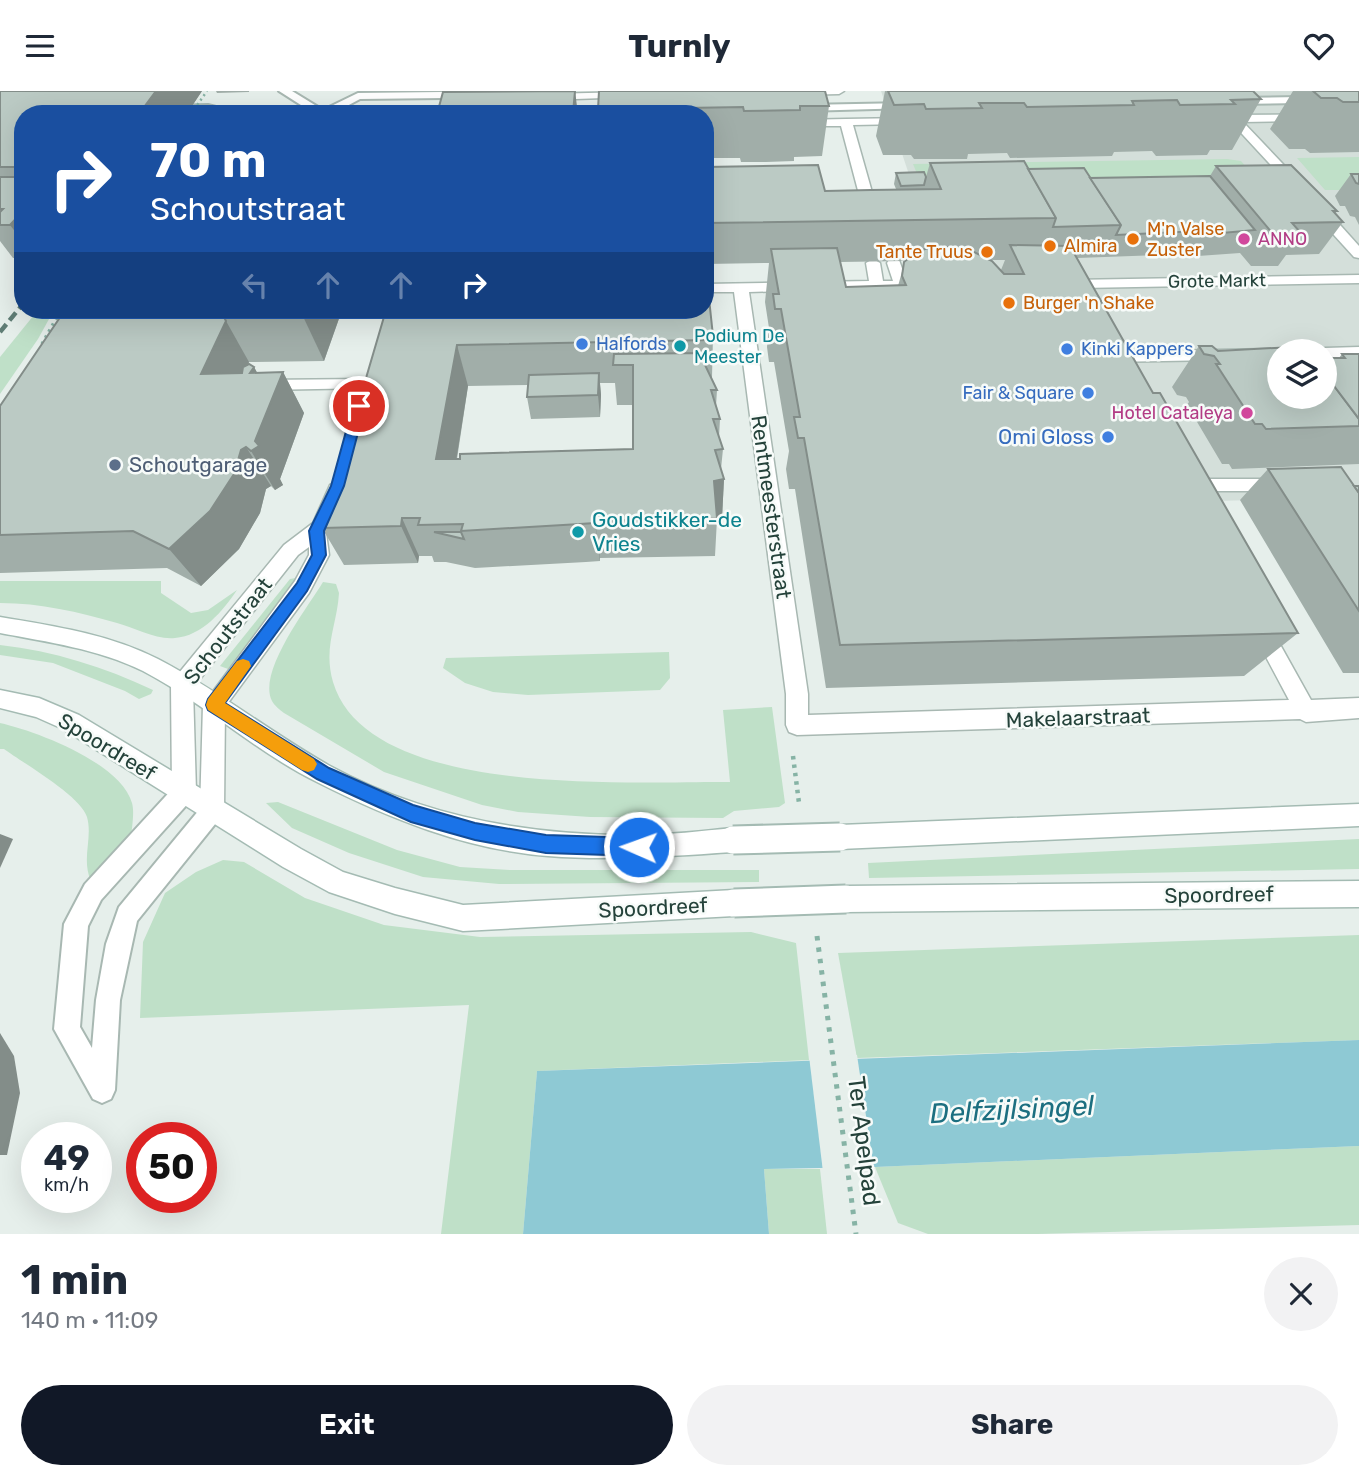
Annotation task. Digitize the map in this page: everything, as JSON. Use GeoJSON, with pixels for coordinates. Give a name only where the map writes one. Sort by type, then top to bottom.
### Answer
{"type":"FeatureCollection","features":[{"type":"Feature","properties":{"kind":"street"},"geometry":{"type":"LineString","coordinates":[[785,92],[839,91]]}},
{"type":"Feature","properties":{"kind":"street"},"geometry":{"type":"LineString","coordinates":[[444,95],[457,99]]}},
{"type":"Feature","properties":{"kind":"street"},"geometry":{"type":"LineString","coordinates":[[540,97],[638,95]]}},
{"type":"Feature","properties":{"kind":"street"},"geometry":{"type":"LineString","coordinates":[[1207,119],[1359,117]]}},
{"type":"Feature","properties":{"kind":"street"},"geometry":{"type":"LineString","coordinates":[[1233,118],[1359,254]]}},
{"type":"Feature","properties":{"kind":"street"},"geometry":{"type":"LineString","coordinates":[[782,123],[915,121]]}},
{"type":"Feature","properties":{"kind":"street"},"geometry":{"type":"LineString","coordinates":[[846,122],[871,216],[883,230]]}},
{"type":"Feature","properties":{"kind":"street"},"geometry":{"type":"LineString","coordinates":[[863,230],[871,216]]}},
{"type":"Feature","properties":{"kind":"street"},"geometry":{"type":"LineString","coordinates":[[873,263],[877,286]]}},
{"type":"Feature","properties":{"kind":"street"},"geometry":{"type":"LineString","coordinates":[[714,288],[907,285],[894,263]]}},
{"type":"Feature","properties":{"kind":"street","name":"Grote Markt"},"geometry":{"type":"LineString","coordinates":[[1084,309],[1065,284],[1359,279]]}},
{"type":"Feature","properties":{"kind":"street","name":"Rentmeesterstraat"},"geometry":{"type":"LineString","coordinates":[[741,288],[797,694],[797,726]]}},
{"type":"Feature","properties":{"kind":"street"},"geometry":{"type":"LineString","coordinates":[[1337,353],[1359,352]]}},
{"type":"Feature","properties":{"kind":"street"},"geometry":{"type":"LineString","coordinates":[[1109,357],[1267,354]]}},
{"type":"Feature","properties":{"kind":"street"},"geometry":{"type":"LineString","coordinates":[[247,385],[367,378],[359,406]]}},
{"type":"Feature","properties":{"kind":"street","name":"Schoutstraat"},"geometry":{"type":"LineString","coordinates":[[184,792],[182,685],[291,550],[321,527],[340,474]]}},
{"type":"Feature","properties":{"kind":"street"},"geometry":{"type":"LineString","coordinates":[[1195,508],[1179,480],[1305,485]]}},
{"type":"Feature","properties":{"kind":"street","name":"Schoutstraat"},"geometry":{"type":"LineString","coordinates":[[212,811],[214,705],[302,587],[319,555],[317,531]]}},
{"type":"Feature","properties":{"kind":"street"},"geometry":{"type":"LineString","coordinates":[[1251,611],[1306,712]]}},
{"type":"Feature","properties":{"kind":"street"},"geometry":{"type":"LineString","coordinates":[[0,625],[88,641],[149,665],[323,774],[411,813],[475,831],[559,845],[639,847],[733,840],[1359,815]]}},
{"type":"Feature","properties":{"kind":"street","name":"Spoordreef"},"geometry":{"type":"LineString","coordinates":[[0,699],[39,708],[71,722],[212,811],[338,883],[463,918],[846,899],[1359,894]]}},
{"type":"Feature","properties":{"kind":"street","name":"Makelaarstraat"},"geometry":{"type":"LineString","coordinates":[[797,726],[1306,712],[1359,708]]}},
{"type":"Feature","properties":{"kind":"lane"},"geometry":{"type":"LineString","coordinates":[[284,91],[310,105]]}},
{"type":"Feature","properties":{"kind":"lane"},"geometry":{"type":"LineString","coordinates":[[338,105],[359,93],[444,95]]}},
{"type":"Feature","properties":{"kind":"lane"},"geometry":{"type":"LineString","coordinates":[[1217,101],[1359,99]]}},
{"type":"Feature","properties":{"kind":"lane"},"geometry":{"type":"LineString","coordinates":[[786,108],[926,106]]}},
{"type":"Feature","properties":{"kind":"lane"},"geometry":{"type":"LineString","coordinates":[[184,792],[93,892],[76,924],[67,1028],[102,1090],[108,1000],[118,944],[127,915],[212,811]]}},
{"type":"Feature","properties":{"kind":"path"},"geometry":{"type":"LineString","coordinates":[[37,353],[56,319]]}},
{"type":"Feature","properties":{"kind":"path","name":"Ter Apelpad"},"geometry":{"type":"LineString","coordinates":[[833,1053],[856,1234]]}},
{"type":"Feature","properties":{"kind":"shaded area"},"geometry":{"type":"Polygon","coordinates":[[[881,91],[1359,91],[1359,497],[1032,506],[933,246],[881,91]]]}},
{"type":"Feature","properties":{"kind":"green space"},"geometry":{"type":"Polygon","coordinates":[[[1359,157],[1359,190],[1325,190],[1297,158],[1359,157]]]}},
{"type":"Feature","properties":{"kind":"green space"},"geometry":{"type":"Polygon","coordinates":[[[1227,159],[1241,161],[1261,184],[926,196],[913,164],[1227,159]]]}},
{"type":"Feature","properties":{"kind":"green space"},"geometry":{"type":"Polygon","coordinates":[[[31,319],[49,319],[0,394],[0,357],[31,319]]]}},
{"type":"Feature","properties":{"kind":"green space"},"geometry":{"type":"Polygon","coordinates":[[[296,578],[300,583],[251,645],[228,669],[220,666],[290,579],[296,578]]]}},
{"type":"Feature","properties":{"kind":"green space"},"geometry":{"type":"Polygon","coordinates":[[[0,581],[161,581],[161,593],[191,613],[208,610],[237,590],[218,614],[203,627],[185,636],[168,638],[74,612],[45,606],[0,603],[0,581]]]}},
{"type":"Feature","properties":{"kind":"green space"},"geometry":{"type":"Polygon","coordinates":[[[323,582],[336,584],[339,593],[329,658],[333,682],[356,720],[396,747],[449,765],[509,776],[632,783],[730,782],[723,710],[772,707],[785,803],[779,807],[734,811],[723,818],[590,817],[518,812],[482,805],[384,772],[284,713],[272,701],[269,689],[278,657],[323,582]]]}},
{"type":"Feature","properties":{"kind":"green space"},"geometry":{"type":"Polygon","coordinates":[[[0,645],[40,651],[78,661],[153,690],[151,694],[139,699],[53,663],[0,655],[0,645]]]}},
{"type":"Feature","properties":{"kind":"green space"},"geometry":{"type":"Polygon","coordinates":[[[669,652],[670,678],[660,690],[528,695],[493,692],[465,683],[443,668],[446,658],[669,652]]]}},
{"type":"Feature","properties":{"kind":"green space"},"geometry":{"type":"Polygon","coordinates":[[[0,723],[34,733],[75,751],[95,762],[125,788],[133,807],[131,841],[91,881],[87,865],[87,817],[74,799],[50,780],[4,749],[0,749],[0,723]]]}},
{"type":"Feature","properties":{"kind":"green space"},"geometry":{"type":"Polygon","coordinates":[[[278,802],[397,850],[460,867],[510,870],[759,870],[759,882],[499,884],[423,877],[349,853],[292,828],[266,803],[278,802]]]}},
{"type":"Feature","properties":{"kind":"green space"},"geometry":{"type":"Polygon","coordinates":[[[1359,839],[1359,869],[869,878],[868,863],[1359,839]]]}},
{"type":"Feature","properties":{"kind":"green space"},"geometry":{"type":"Polygon","coordinates":[[[223,860],[244,862],[305,898],[384,925],[480,937],[751,932],[796,943],[809,1060],[537,1071],[523,1234],[441,1234],[469,1005],[140,1018],[143,942],[165,893],[196,872],[223,860]]]}},
{"type":"Feature","properties":{"kind":"green space"},"geometry":{"type":"Polygon","coordinates":[[[1359,935],[1359,1040],[857,1058],[838,953],[1359,935]]]}},
{"type":"Feature","properties":{"kind":"green space"},"geometry":{"type":"Polygon","coordinates":[[[1359,1146],[1359,1225],[1038,1234],[928,1234],[898,1223],[875,1167],[1359,1146]]]}},
{"type":"Feature","properties":{"kind":"green space"},"geometry":{"type":"Polygon","coordinates":[[[764,1169],[820,1169],[827,1234],[769,1234],[764,1169]]]}},
{"type":"Feature","properties":{"kind":"water","name":"Delfzijlsingel"},"geometry":{"type":"Polygon","coordinates":[[[1359,1040],[1359,1146],[875,1167],[764,1169],[769,1234],[523,1234],[537,1071],[1359,1040]]]}},
{"type":"Feature","properties":{"kind":"pier"},"geometry":{"type":"Polygon","coordinates":[[[857,1055],[874,1170],[823,1172],[809,1056],[857,1055]]]}},
{"type":"Feature","properties":{"kind":"building"},"geometry":{"type":"Polygon","coordinates":[[[0,91],[156,91],[146,105],[14,105],[14,167],[0,167],[0,91]]]}},
{"type":"Feature","properties":{"kind":"building"},"geometry":{"type":"Polygon","coordinates":[[[575,91],[574,105],[439,105],[443,92],[575,91]]]}},
{"type":"Feature","properties":{"kind":"building"},"geometry":{"type":"Polygon","coordinates":[[[599,91],[825,91],[829,106],[800,106],[800,110],[744,111],[743,107],[714,108],[714,105],[598,105],[599,91]]]}},
{"type":"Feature","properties":{"kind":"building"},"geometry":{"type":"Polygon","coordinates":[[[888,91],[1253,91],[1261,99],[1231,100],[1235,104],[1180,105],[1177,100],[1132,101],[1134,105],[1027,107],[1024,103],[979,103],[982,108],[926,109],[924,104],[894,105],[888,91]]]}},
{"type":"Feature","properties":{"kind":"building"},"geometry":{"type":"Polygon","coordinates":[[[1313,91],[1359,91],[1359,102],[1321,98],[1313,91]]]}},
{"type":"Feature","properties":{"kind":"building"},"geometry":{"type":"Polygon","coordinates":[[[1024,161],[1056,218],[714,223],[714,167],[818,165],[825,191],[941,189],[930,163],[1024,161]]]}},
{"type":"Feature","properties":{"kind":"building"},"geometry":{"type":"Polygon","coordinates":[[[1291,165],[1337,211],[1333,211],[1343,222],[1292,223],[1301,233],[1273,234],[1216,166],[1291,165]]]}},
{"type":"Feature","properties":{"kind":"building"},"geometry":{"type":"Polygon","coordinates":[[[1084,168],[1121,225],[1053,227],[1056,218],[1028,169],[1084,168]]]}},
{"type":"Feature","properties":{"kind":"building"},"geometry":{"type":"Polygon","coordinates":[[[924,172],[924,185],[901,186],[896,173],[924,172]]]}},
{"type":"Feature","properties":{"kind":"building"},"geometry":{"type":"Polygon","coordinates":[[[1351,174],[1359,174],[1359,184],[1356,183],[1351,174]]]}},
{"type":"Feature","properties":{"kind":"building"},"geometry":{"type":"Polygon","coordinates":[[[1210,176],[1255,230],[1211,234],[1200,231],[1116,235],[1121,225],[1090,178],[1210,176]]]}},
{"type":"Feature","properties":{"kind":"building"},"geometry":{"type":"Polygon","coordinates":[[[0,177],[14,177],[14,221],[10,225],[0,225],[0,212],[3,209],[0,209],[0,177]]]}},
{"type":"Feature","properties":{"kind":"building"},"geometry":{"type":"Polygon","coordinates":[[[1010,245],[1070,246],[1153,393],[1160,393],[1298,633],[840,645],[804,438],[798,438],[794,417],[800,417],[781,309],[775,309],[773,294],[779,294],[771,249],[837,248],[846,287],[906,285],[902,276],[904,262],[916,252],[948,247],[972,251],[992,261],[1004,274],[1024,274],[1010,245]]]}},
{"type":"Feature","properties":{"kind":"building","name":"Schoutgarage"},"geometry":{"type":"Polygon","coordinates":[[[59,319],[225,319],[201,374],[242,373],[243,367],[249,364],[254,367],[250,373],[283,372],[255,441],[259,446],[251,451],[246,447],[241,450],[234,474],[210,511],[169,549],[133,531],[0,535],[0,406],[59,319]]]}},
{"type":"Feature","properties":{"kind":"building"},"geometry":{"type":"Polygon","coordinates":[[[383,319],[711,319],[713,336],[707,337],[707,340],[457,345],[436,459],[460,459],[460,454],[633,449],[633,365],[613,365],[614,354],[704,353],[705,365],[717,390],[711,390],[720,419],[713,419],[723,449],[715,450],[724,479],[714,481],[717,518],[595,521],[461,531],[463,524],[418,525],[420,518],[402,518],[401,526],[322,528],[383,319]]]}},
{"type":"Feature","properties":{"kind":"building"},"geometry":{"type":"Polygon","coordinates":[[[1199,346],[1212,346],[1218,351],[1267,348],[1267,409],[1337,409],[1337,390],[1359,419],[1359,426],[1266,429],[1262,424],[1255,424],[1216,364],[1220,364],[1214,356],[1204,354],[1199,346]]]}},
{"type":"Feature","properties":{"kind":"building"},"geometry":{"type":"Polygon","coordinates":[[[1342,354],[1359,354],[1359,419],[1337,390],[1337,358],[1345,358],[1342,354]]]}},
{"type":"Feature","properties":{"kind":"building"},"geometry":{"type":"Polygon","coordinates":[[[599,373],[598,395],[527,397],[529,375],[599,373]]]}},
{"type":"Feature","properties":{"kind":"building"},"geometry":{"type":"Polygon","coordinates":[[[1341,467],[1359,493],[1359,611],[1268,469],[1341,467]]]}},
{"type":"Feature","properties":{"kind":"building"},"geometry":{"type":"Polygon","coordinates":[[[434,532],[461,532],[464,539],[434,532]]]}},
{"type":"Feature","properties":{"kind":"railway"},"geometry":{"type":"LineString","coordinates":[[0,332],[14,315]]}},
{"type":"Feature","properties":{"kind":"slow traffic"},"geometry":{"type":"LineString","coordinates":[[243,666],[214,705],[308,764]]}},
{"type":"Feature","properties":{"kind":"place","name":"M'n Valse Zuster"},"geometry":{"type":"Point","coordinates":[1133,239]}},
{"type":"Feature","properties":{"kind":"place","name":"ANNO"},"geometry":{"type":"Point","coordinates":[1244,239]}},
{"type":"Feature","properties":{"kind":"place","name":"Almira"},"geometry":{"type":"Point","coordinates":[1050,246]}},
{"type":"Feature","properties":{"kind":"place","name":"Tante Truus"},"geometry":{"type":"Point","coordinates":[987,252]}},
{"type":"Feature","properties":{"kind":"place","name":"Burger 'n Shake"},"geometry":{"type":"Point","coordinates":[1009,303]}},
{"type":"Feature","properties":{"kind":"place","name":"Halfords"},"geometry":{"type":"Point","coordinates":[582,344]}},
{"type":"Feature","properties":{"kind":"place","name":"Podium De Meester"},"geometry":{"type":"Point","coordinates":[680,346]}},
{"type":"Feature","properties":{"kind":"place","name":"Kinki Kappers"},"geometry":{"type":"Point","coordinates":[1067,349]}},
{"type":"Feature","properties":{"kind":"place","name":"Fair & Square"},"geometry":{"type":"Point","coordinates":[1088,393]}},
{"type":"Feature","properties":{"kind":"place","name":"Hotel Cataleya"},"geometry":{"type":"Point","coordinates":[1247,413]}},
{"type":"Feature","properties":{"kind":"place","name":"Omi Gloss"},"geometry":{"type":"Point","coordinates":[1108,437]}},
{"type":"Feature","properties":{"kind":"place","name":"Schoutgarage"},"geometry":{"type":"Point","coordinates":[115,465]}},
{"type":"Feature","properties":{"kind":"place","name":"Goudstikker-de Vries"},"geometry":{"type":"Point","coordinates":[578,532]}},
{"type":"Feature","properties":{"kind":"route"},"geometry":{"type":"LineString","coordinates":[[359,406],[337,486],[317,531],[319,555],[302,587],[214,705],[323,774],[411,813],[475,831],[546,844],[639,847]]}}]}
